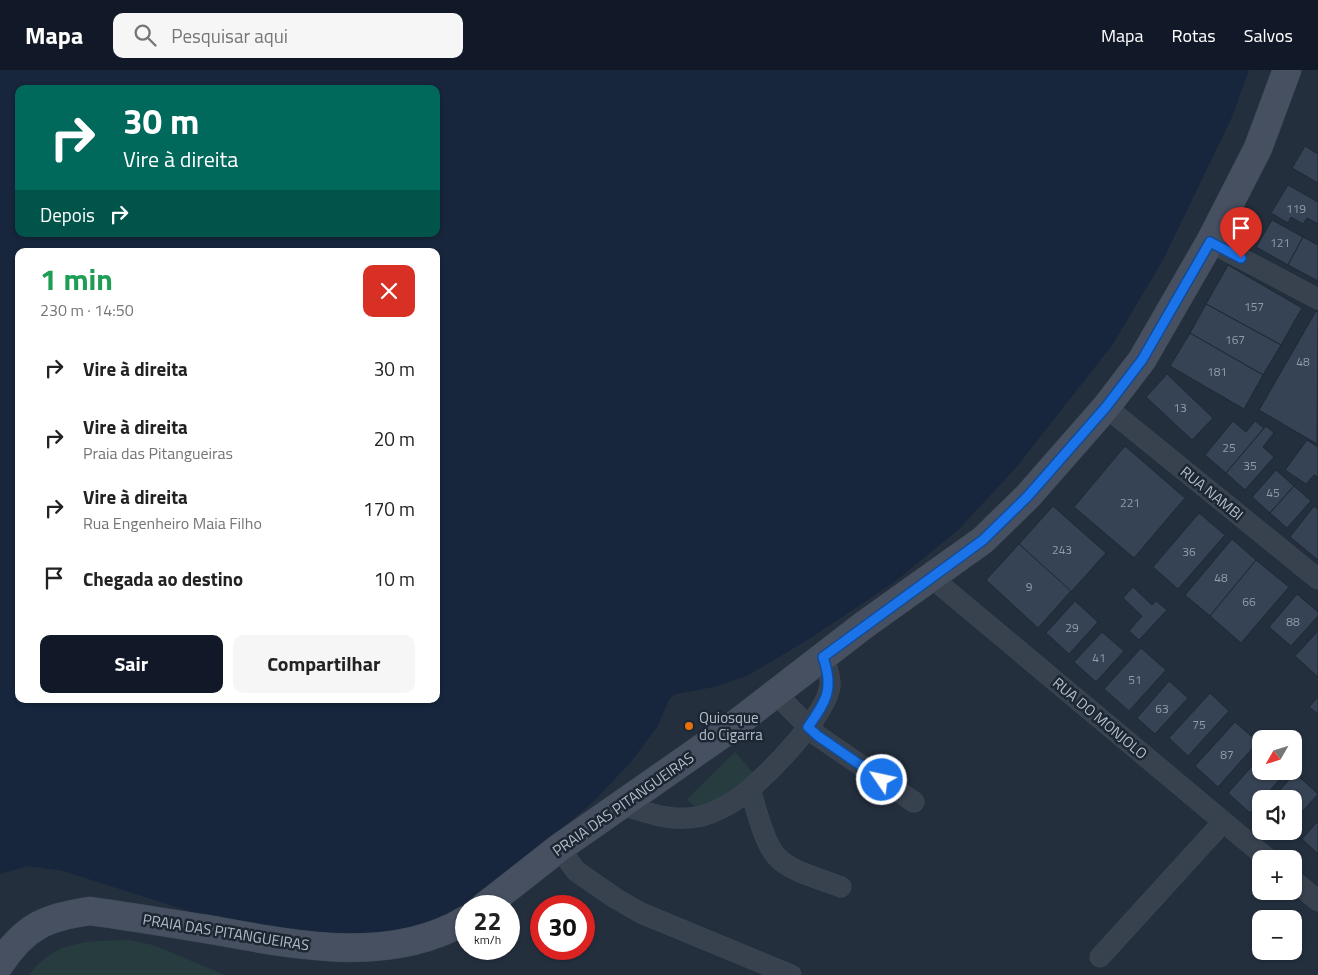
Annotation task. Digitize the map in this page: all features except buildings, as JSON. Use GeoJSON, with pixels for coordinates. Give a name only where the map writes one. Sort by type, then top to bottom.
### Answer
{"type":"FeatureCollection","features":[{"type":"Feature","properties":{"kind":"main road","name":"PRAIA DAS PITANGUEIRAS"},"geometry":{"type":"LineString","coordinates":[[499,895],[559,848],[728,730],[823,657],[983,540],[1028,496],[1106,407],[1142,360],[1210,242],[1258,148],[1287,70]]}},
{"type":"Feature","properties":{"kind":"main road","name":"PRAIA DAS PITANGUEIRAS"},"geometry":{"type":"LineString","coordinates":[[0,964],[12,946],[32,927],[61,915],[90,911],[311,946],[366,948],[419,941],[455,926]]}},
{"type":"Feature","properties":{"kind":"street"},"geometry":{"type":"LineString","coordinates":[[1210,242],[1318,299]]}},
{"type":"Feature","properties":{"kind":"street","name":"RUA NAMBI"},"geometry":{"type":"LineString","coordinates":[[1106,407],[1318,580]]}},
{"type":"Feature","properties":{"kind":"street","name":"RUA DO MONJOLO"},"geometry":{"type":"LineString","coordinates":[[932,578],[1257,850]]}},
{"type":"Feature","properties":{"kind":"street"},"geometry":{"type":"LineString","coordinates":[[620,804],[672,820],[700,817],[722,807],[750,789],[808,727],[823,706],[830,686],[829,675],[823,657]]}},
{"type":"Feature","properties":{"kind":"street"},"geometry":{"type":"LineString","coordinates":[[775,693],[818,736],[914,802]]}},
{"type":"Feature","properties":{"kind":"street"},"geometry":{"type":"LineString","coordinates":[[750,789],[769,843],[777,857],[788,865],[841,887]]}},
{"type":"Feature","properties":{"kind":"street"},"geometry":{"type":"LineString","coordinates":[[1100,957],[1224,822]]}},
{"type":"Feature","properties":{"kind":"street"},"geometry":{"type":"LineString","coordinates":[[559,848],[576,871],[624,903],[649,916],[791,975]]}},
{"type":"Feature","properties":{"kind":"street"},"geometry":{"type":"LineString","coordinates":[[1302,888],[1318,901]]}},
{"type":"Feature","properties":{"kind":"green space"},"geometry":{"type":"Polygon","coordinates":[[[735,752],[755,775],[708,821],[687,799],[735,752]]]}},
{"type":"Feature","properties":{"kind":"green space"},"geometry":{"type":"Polygon","coordinates":[[[130,940],[153,945],[225,975],[29,975],[39,963],[62,948],[88,942],[130,940]]]}},
{"type":"Feature","properties":{"kind":"water"},"geometry":{"type":"Polygon","coordinates":[[[0,70],[1249,70],[1232,117],[1163,260],[1113,344],[1015,469],[957,531],[893,583],[809,639],[747,676],[714,687],[676,694],[670,698],[657,727],[631,762],[594,801],[522,863],[475,895],[455,895],[455,909],[437,921],[376,939],[310,940],[217,920],[63,871],[28,866],[0,874],[0,70]]]}},
{"type":"Feature","properties":{"kind":"place","name":"Quiosque do Cigarra"},"geometry":{"type":"Point","coordinates":[689,726]}},
{"type":"Feature","properties":{"kind":"route"},"geometry":{"type":"LineString","coordinates":[[882,780],[808,727],[823,706],[830,686],[829,675],[823,657],[864,625],[983,540],[1028,496],[1106,407],[1142,360],[1210,242],[1241,258]]}}]}
